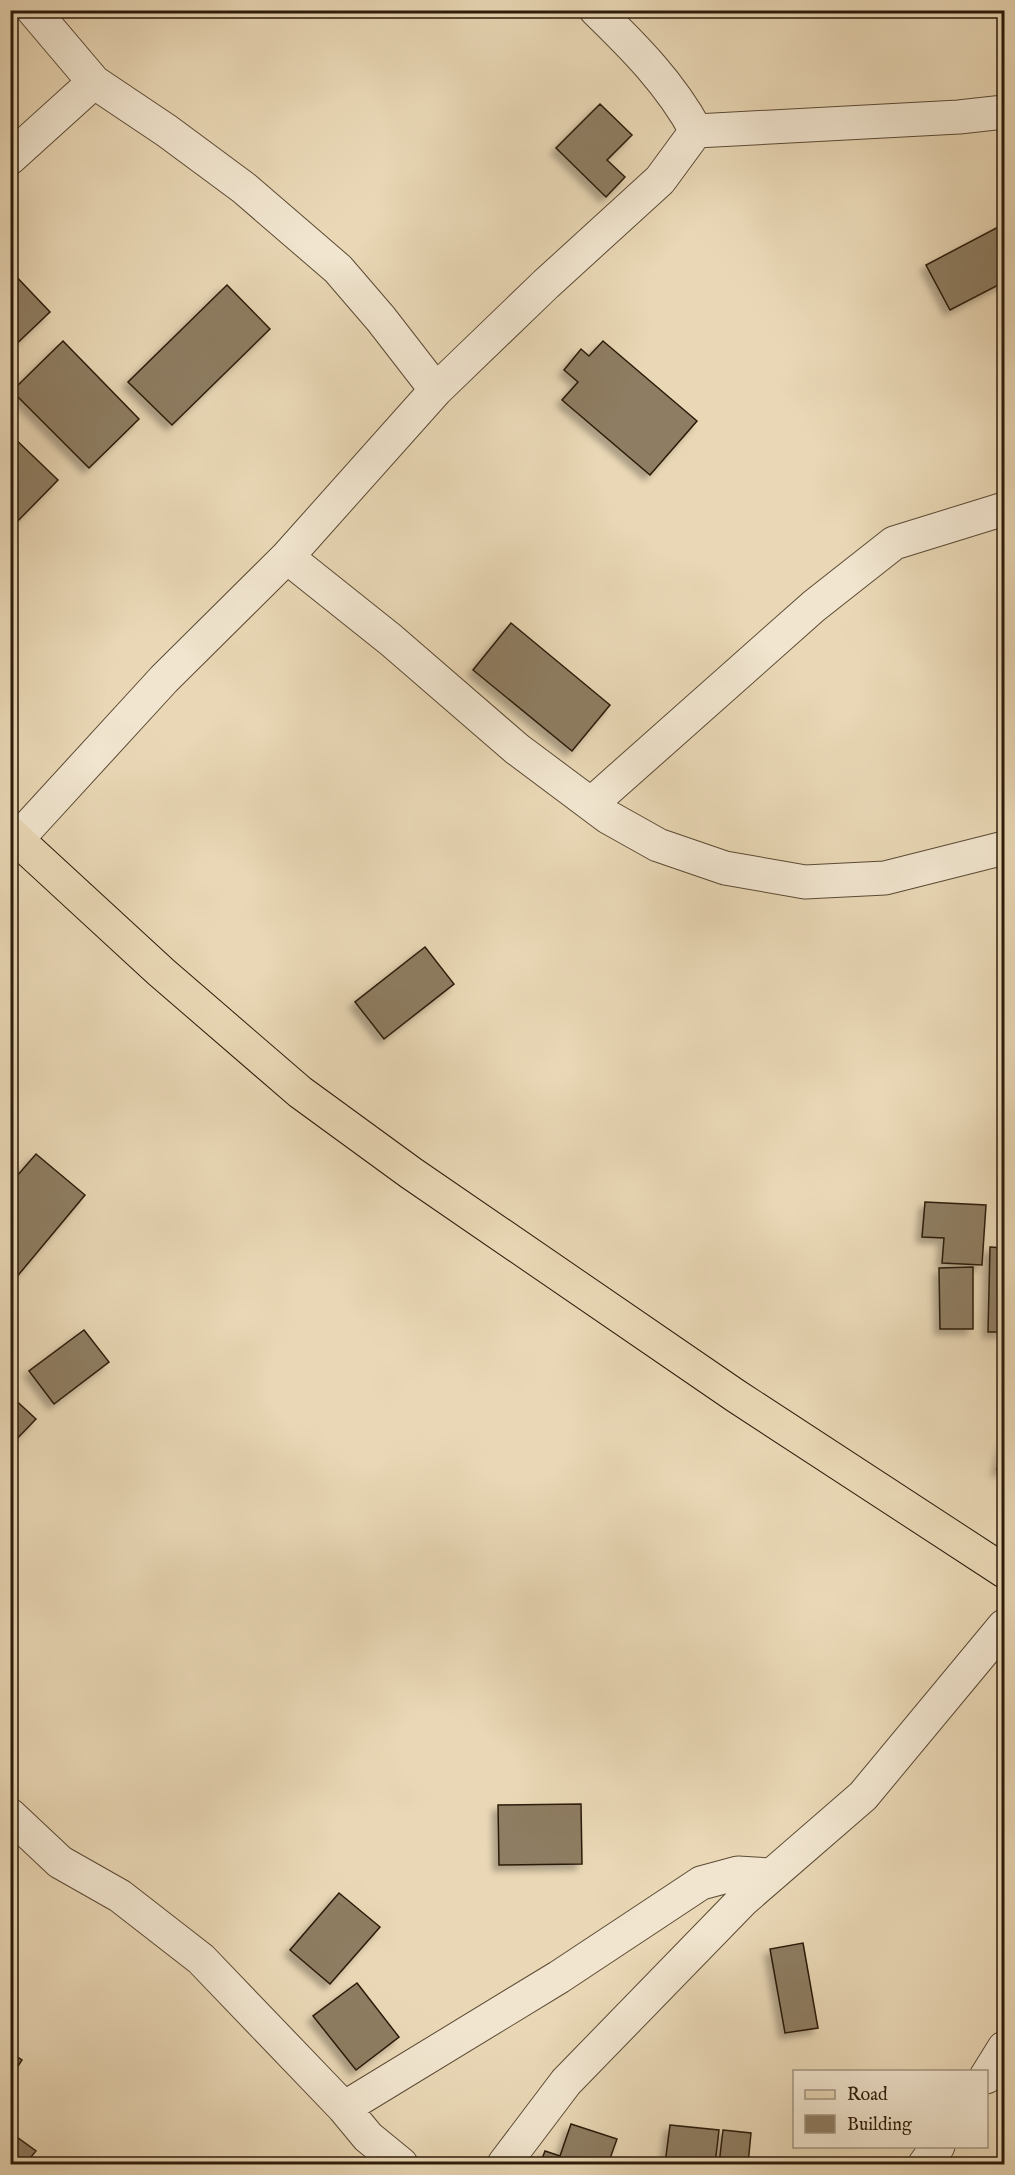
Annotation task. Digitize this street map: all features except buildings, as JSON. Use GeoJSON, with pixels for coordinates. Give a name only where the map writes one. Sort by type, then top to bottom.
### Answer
{"type":"FeatureCollection","features":[{"type":"Feature","properties":{"kind":"main road"},"geometry":{"type":"LineString","coordinates":[[13,840],[300,1092],[411,1173],[726,1389],[1005,1571]]}},
{"type":"Feature","properties":{"kind":"street"},"geometry":{"type":"LineString","coordinates":[[33,10],[94,82],[167,131],[244,188],[338,269],[381,319],[436,390]]}},
{"type":"Feature","properties":{"kind":"street"},"geometry":{"type":"LineString","coordinates":[[596,10],[638,50],[683,106],[696,131]]}},
{"type":"Feature","properties":{"kind":"street"},"geometry":{"type":"LineString","coordinates":[[10,158],[94,82]]}},
{"type":"Feature","properties":{"kind":"street"},"geometry":{"type":"LineString","coordinates":[[696,131],[959,117],[1005,112]]}},
{"type":"Feature","properties":{"kind":"street"},"geometry":{"type":"LineString","coordinates":[[13,840],[164,679],[287,557],[436,390],[546,284],[660,180],[696,131]]}},
{"type":"Feature","properties":{"kind":"street"},"geometry":{"type":"LineString","coordinates":[[591,804],[814,606],[894,543],[1005,509]]}},
{"type":"Feature","properties":{"kind":"street"},"geometry":{"type":"LineString","coordinates":[[287,557],[391,640],[517,749],[608,817],[658,845],[725,868],[805,882],[885,878],[1005,848]]}},
{"type":"Feature","properties":{"kind":"street"},"geometry":{"type":"LineString","coordinates":[[504,2164],[566,2082],[743,1900],[863,1797],[1005,1626]]}},
{"type":"Feature","properties":{"kind":"street"},"geometry":{"type":"LineString","coordinates":[[11,1816],[60,1862],[120,1896],[201,1959],[344,2108],[368,2137],[401,2164]]}},
{"type":"Feature","properties":{"kind":"street"},"geometry":{"type":"LineString","coordinates":[[344,2108],[549,1983],[701,1883],[738,1873],[772,1875]]}},
{"type":"Feature","properties":{"kind":"street"},"geometry":{"type":"LineString","coordinates":[[988,2075],[1005,2048]]}},
{"type":"Feature","properties":{"kind":"street"},"geometry":{"type":"LineString","coordinates":[[925,2164],[937,2148]]}}]}
